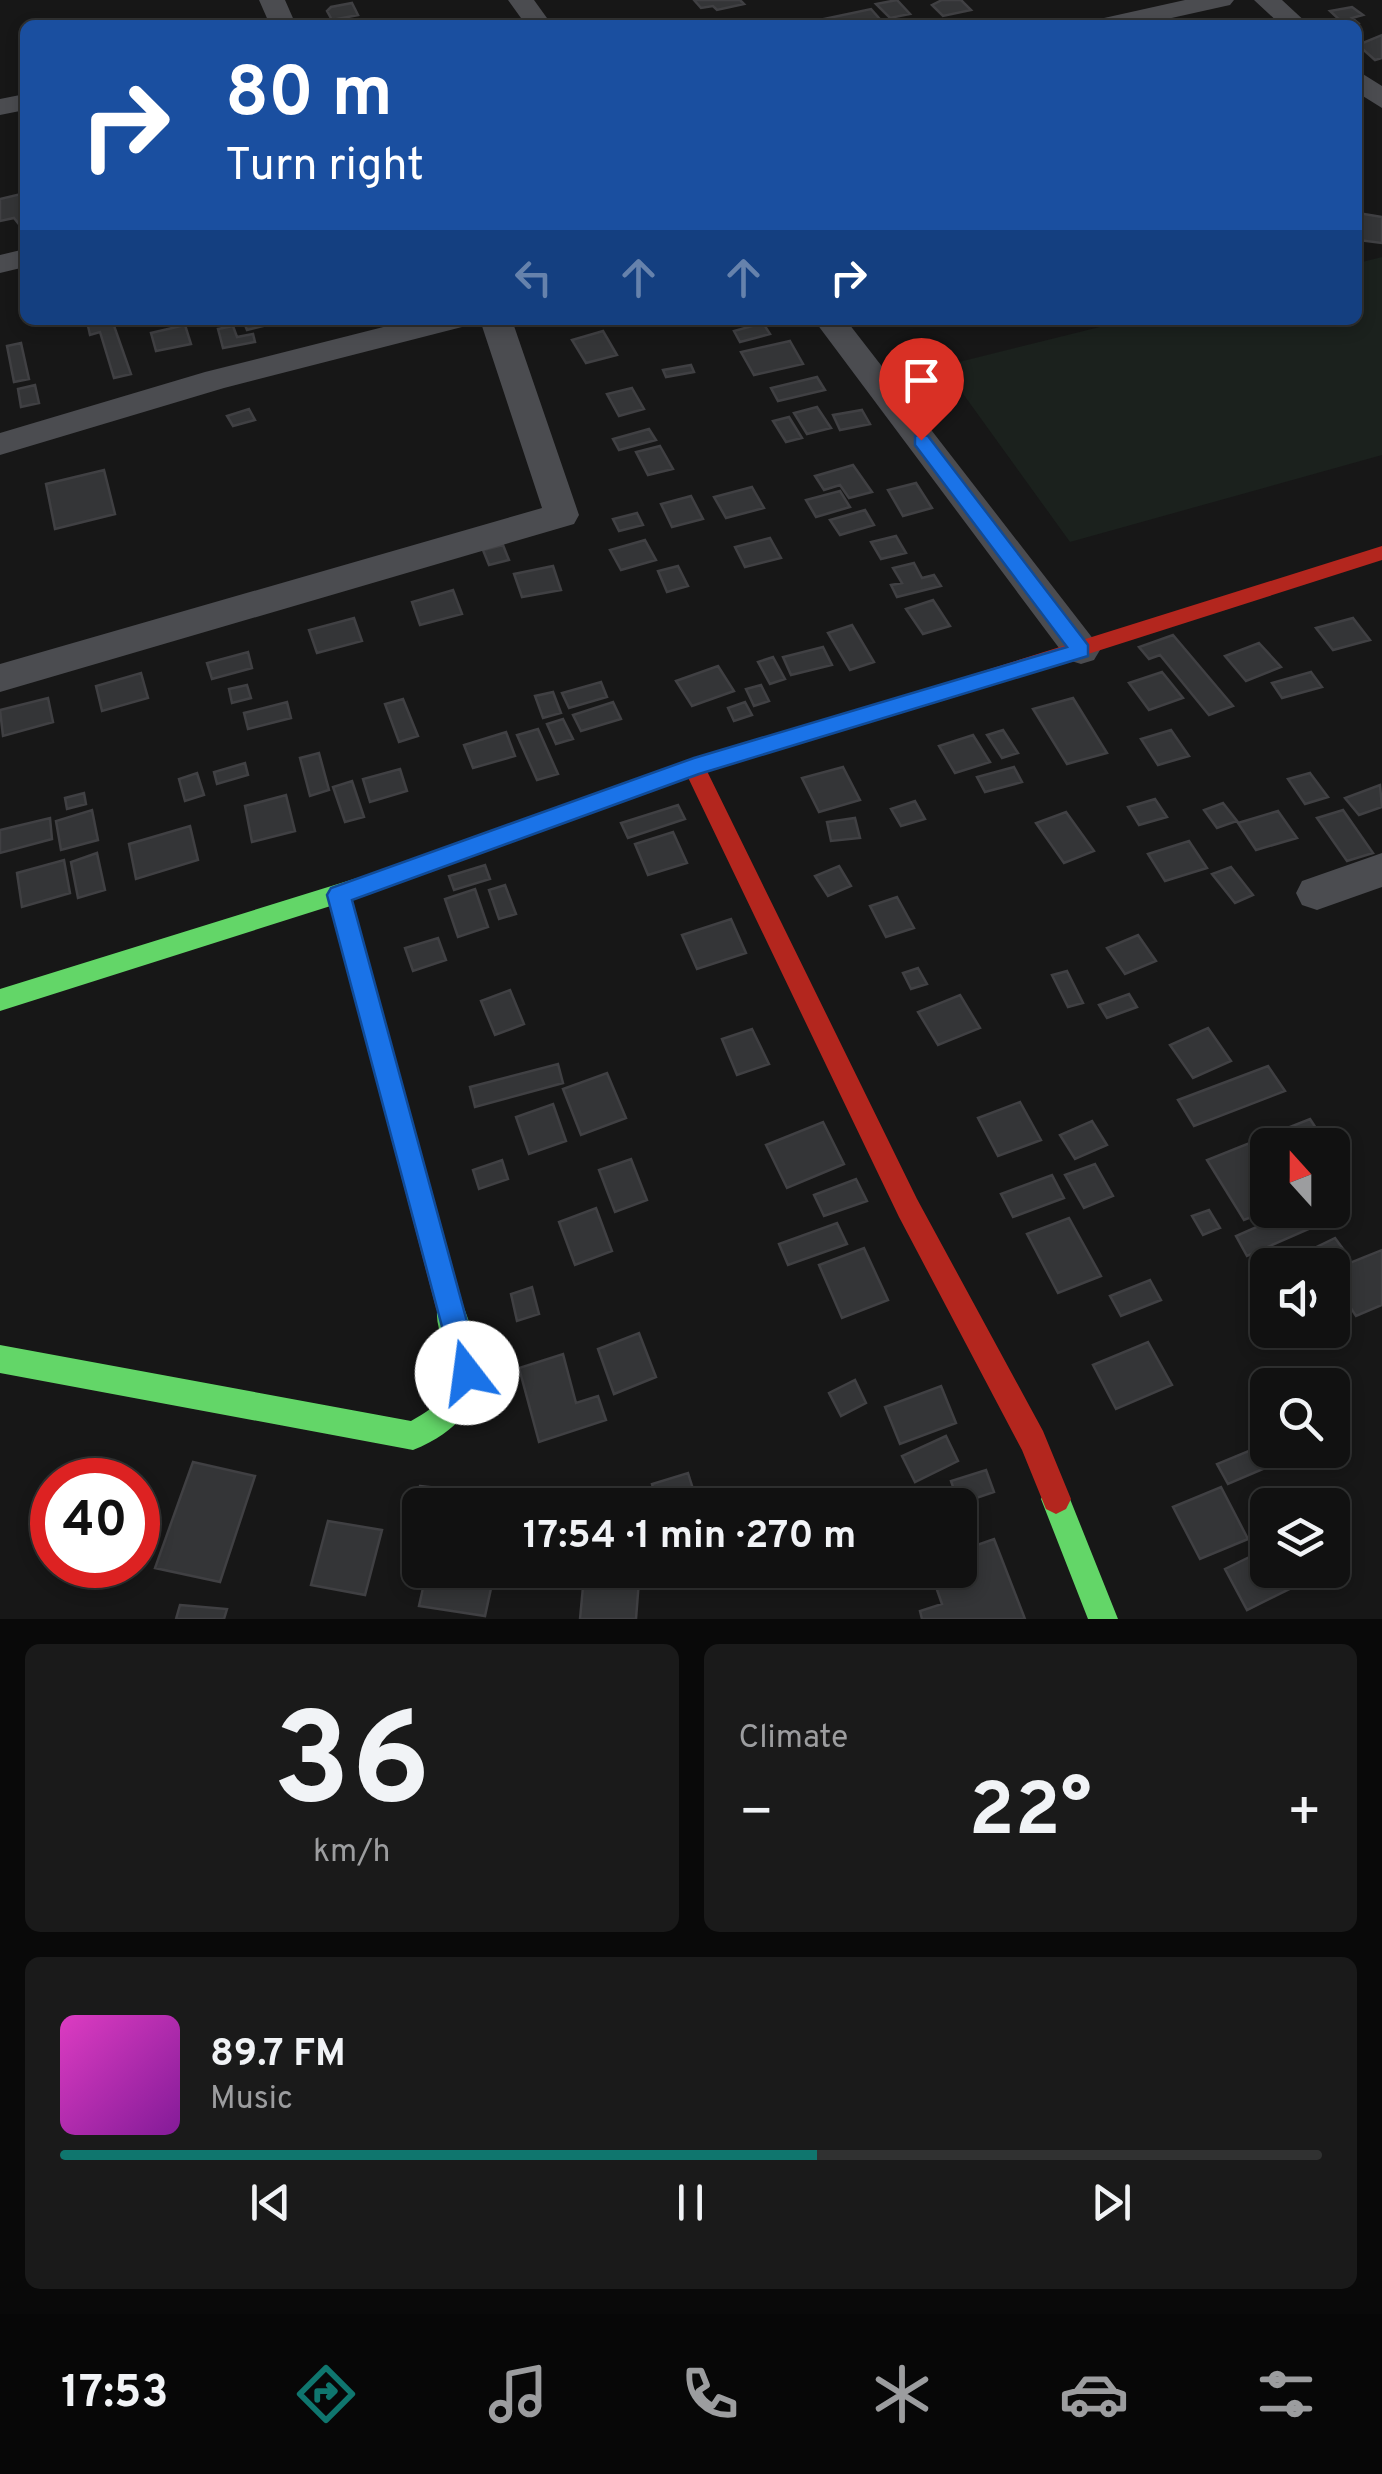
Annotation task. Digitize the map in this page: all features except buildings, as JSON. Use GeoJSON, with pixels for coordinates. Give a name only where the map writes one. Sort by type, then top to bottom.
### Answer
{"type":"FeatureCollection","features":[{"type":"Feature","properties":{"kind":"street"},"geometry":{"type":"LineString","coordinates":[[1127,20],[1220,0]]}},
{"type":"Feature","properties":{"kind":"street"},"geometry":{"type":"LineString","coordinates":[[1267,0],[1290,20]]}},
{"type":"Feature","properties":{"kind":"street"},"geometry":{"type":"LineString","coordinates":[[1362,82],[1382,100]]}},
{"type":"Feature","properties":{"kind":"street"},"geometry":{"type":"LineString","coordinates":[[0,444],[216,379],[430,325]]}},
{"type":"Feature","properties":{"kind":"street"},"geometry":{"type":"LineString","coordinates":[[0,678],[562,514],[498,325]]}},
{"type":"Feature","properties":{"kind":"street"},"geometry":{"type":"LineString","coordinates":[[834,325],[1081,650]]}},
{"type":"Feature","properties":{"kind":"street"},"geometry":{"type":"LineString","coordinates":[[0,1000],[339,895],[694,767],[1081,650],[1382,553]]}},
{"type":"Feature","properties":{"kind":"street"},"geometry":{"type":"LineString","coordinates":[[694,767],[908,1208],[1032,1440],[1103,1619]]}},
{"type":"Feature","properties":{"kind":"street"},"geometry":{"type":"LineString","coordinates":[[1317,893],[1382,870]]}},
{"type":"Feature","properties":{"kind":"street"},"geometry":{"type":"LineString","coordinates":[[0,1359],[412,1436],[439,1425],[456,1410],[466,1394],[467,1373],[339,895]]}},
{"type":"Feature","properties":{"kind":"shaded area"},"geometry":{"type":"Polygon","coordinates":[[[1382,257],[1382,455],[1070,542],[943,366],[1108,325],[1362,325],[1362,262],[1382,257]]]}},
{"type":"Feature","properties":{"kind":"traffic: fast"},"geometry":{"type":"LineString","coordinates":[[0,1000],[370,884]]}},
{"type":"Feature","properties":{"kind":"traffic: fast"},"geometry":{"type":"LineString","coordinates":[[0,1359],[413,1436],[436,1424],[460,1398],[464,1367],[450,1308]]}},
{"type":"Feature","properties":{"kind":"traffic: fast"},"geometry":{"type":"LineString","coordinates":[[1056,1499],[1103,1619]]}},
{"type":"Feature","properties":{"kind":"traffic: slow"},"geometry":{"type":"LineString","coordinates":[[370,884],[694,767],[950,690]]}},
{"type":"Feature","properties":{"kind":"traffic: jam"},"geometry":{"type":"LineString","coordinates":[[950,690],[1382,553]]}},
{"type":"Feature","properties":{"kind":"traffic: jam"},"geometry":{"type":"LineString","coordinates":[[694,767],[908,1208],[1033,1441],[1056,1499]]}},
{"type":"Feature","properties":{"kind":"traffic: jam"},"geometry":{"type":"LineString","coordinates":[[339,895],[450,1308]]}},
{"type":"Feature","properties":{"kind":"route"},"geometry":{"type":"LineString","coordinates":[[467,1373],[339,895],[694,767],[1081,650],[921,440]]}}]}
